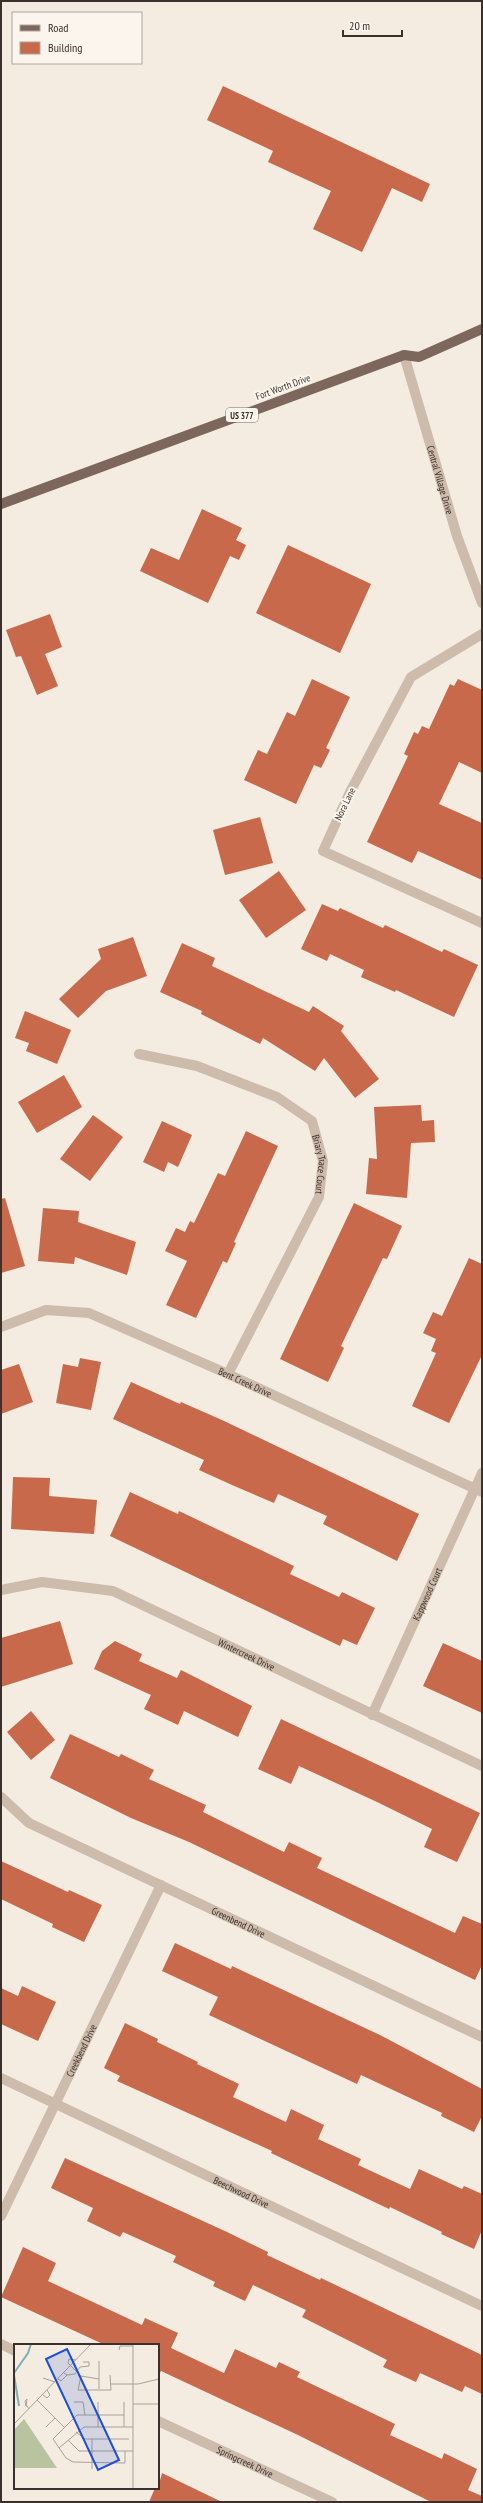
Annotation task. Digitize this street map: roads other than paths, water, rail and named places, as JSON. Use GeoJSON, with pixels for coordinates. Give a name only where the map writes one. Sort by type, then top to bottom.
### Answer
{"type":"FeatureCollection","features":[{"type":"Feature","properties":{"kind":"main road","name":"Fort Worth Drive"},"geometry":{"type":"LineString","coordinates":[[1,504],[404,355],[420,357],[482,329]]}},
{"type":"Feature","properties":{"kind":"street","name":"Central Village Drive"},"geometry":{"type":"LineString","coordinates":[[404,355],[457,536],[482,603]]}},
{"type":"Feature","properties":{"kind":"street","name":"Nora Lane"},"geometry":{"type":"LineString","coordinates":[[482,634],[411,677],[350,792],[323,851],[482,923]]}},
{"type":"Feature","properties":{"kind":"street","name":"Briary Trace Court"},"geometry":{"type":"LineString","coordinates":[[139,1054],[198,1066],[277,1097],[312,1121],[323,1161],[319,1197],[228,1374]]}},
{"type":"Feature","properties":{"kind":"street","name":"Bent Creek Drive"},"geometry":{"type":"LineString","coordinates":[[1,1327],[46,1310],[89,1314],[228,1374],[478,1491]]}},
{"type":"Feature","properties":{"kind":"street","name":"Kappwood Court"},"geometry":{"type":"LineString","coordinates":[[372,1715],[478,1491],[482,1473]]}},
{"type":"Feature","properties":{"kind":"street","name":"Wintercreek Drive"},"geometry":{"type":"LineString","coordinates":[[1,1590],[42,1582],[113,1591],[482,1766]]}},
{"type":"Feature","properties":{"kind":"street","name":"Greenbend Drive"},"geometry":{"type":"LineString","coordinates":[[1,1797],[29,1823],[482,2037]]}},
{"type":"Feature","properties":{"kind":"street","name":"Creekbend Drive"},"geometry":{"type":"LineString","coordinates":[[1,2216],[162,1885]]}},
{"type":"Feature","properties":{"kind":"street","name":"Beechwood Drive"},"geometry":{"type":"LineString","coordinates":[[1,2078],[482,2306]]}},
{"type":"Feature","properties":{"kind":"street"},"geometry":{"type":"LineString","coordinates":[[1,2344],[14,2350]]}},
{"type":"Feature","properties":{"kind":"street","name":"Springcreek Drive"},"geometry":{"type":"LineString","coordinates":[[159,2421],[332,2502]]}}]}
